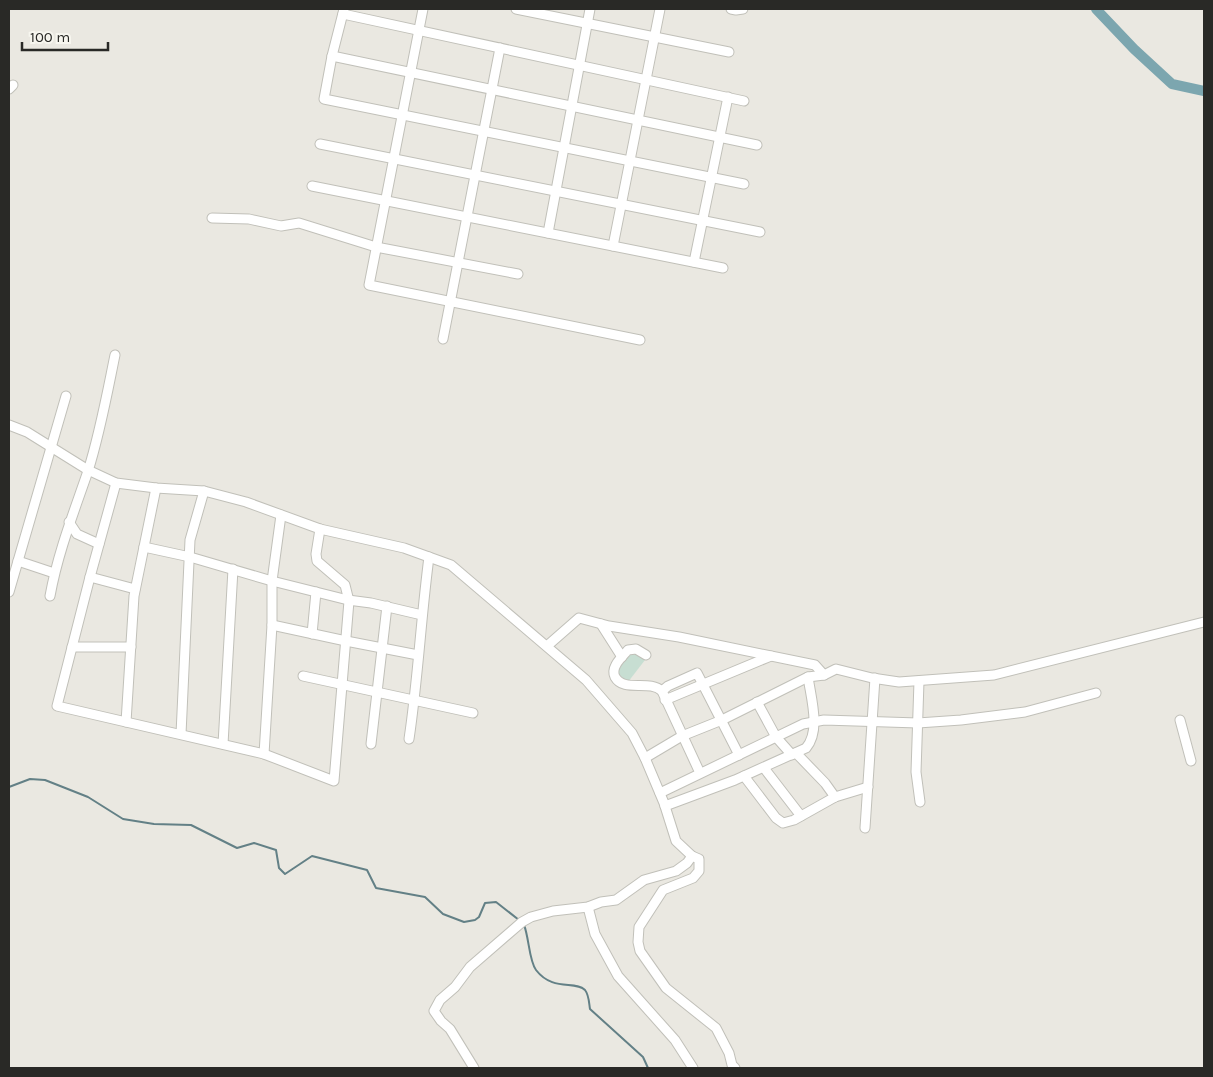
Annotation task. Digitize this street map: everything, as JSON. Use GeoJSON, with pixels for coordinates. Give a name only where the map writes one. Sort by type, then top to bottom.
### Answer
{"type":"FeatureCollection","features":[{"type":"Feature","properties":{"kind":"street"},"geometry":{"type":"LineString","coordinates":[[423,9],[369,286],[640,340]]}},
{"type":"Feature","properties":{"kind":"street"},"geometry":{"type":"LineString","coordinates":[[516,9],[729,52]]}},
{"type":"Feature","properties":{"kind":"street"},"geometry":{"type":"LineString","coordinates":[[548,233],[590,9]]}},
{"type":"Feature","properties":{"kind":"street"},"geometry":{"type":"LineString","coordinates":[[613,246],[660,9]]}},
{"type":"Feature","properties":{"kind":"street"},"geometry":{"type":"LineString","coordinates":[[731,9],[743,9]]}},
{"type":"Feature","properties":{"kind":"street"},"geometry":{"type":"LineString","coordinates":[[744,101],[344,12],[332,56],[324,100],[403,114],[744,184]]}},
{"type":"Feature","properties":{"kind":"street"},"geometry":{"type":"LineString","coordinates":[[443,339],[500,48]]}},
{"type":"Feature","properties":{"kind":"street"},"geometry":{"type":"LineString","coordinates":[[332,56],[757,145]]}},
{"type":"Feature","properties":{"kind":"street"},"geometry":{"type":"LineString","coordinates":[[694,262],[728,98]]}},
{"type":"Feature","properties":{"kind":"street"},"geometry":{"type":"LineString","coordinates":[[320,144],[760,232]]}},
{"type":"Feature","properties":{"kind":"street"},"geometry":{"type":"LineString","coordinates":[[312,186],[722,268]]}},
{"type":"Feature","properties":{"kind":"street"},"geometry":{"type":"LineString","coordinates":[[212,218],[249,219],[281,226],[299,223],[376,247],[518,274]]}},
{"type":"Feature","properties":{"kind":"street"},"geometry":{"type":"LineString","coordinates":[[50,596],[54,573],[69,522],[88,470],[104,410],[115,355]]}},
{"type":"Feature","properties":{"kind":"street"},"geometry":{"type":"LineString","coordinates":[[9,592],[66,396]]}},
{"type":"Feature","properties":{"kind":"street"},"geometry":{"type":"LineString","coordinates":[[9,425],[27,432],[88,470],[116,482],[156,488],[204,491],[246,502],[320,529],[404,548],[451,565],[586,680],[632,733],[660,793],[676,841],[692,856],[699,859],[699,871],[693,878],[663,890],[639,927],[638,942],[640,951],[666,988],[716,1028],[735,1068]]}},
{"type":"Feature","properties":{"kind":"street"},"geometry":{"type":"LineString","coordinates":[[116,482],[57,706],[264,754],[334,781],[348,600],[345,585],[317,561],[316,554],[320,529]]}},
{"type":"Feature","properties":{"kind":"street"},"geometry":{"type":"LineString","coordinates":[[126,722],[135,589],[156,488]]}},
{"type":"Feature","properties":{"kind":"street"},"geometry":{"type":"LineString","coordinates":[[181,734],[190,540],[204,491]]}},
{"type":"Feature","properties":{"kind":"street"},"geometry":{"type":"LineString","coordinates":[[264,754],[272,625],[272,581],[281,515]]}},
{"type":"Feature","properties":{"kind":"street"},"geometry":{"type":"LineString","coordinates":[[69,522],[77,534],[99,544]]}},
{"type":"Feature","properties":{"kind":"street"},"geometry":{"type":"LineString","coordinates":[[144,547],[190,557],[272,581],[348,600],[387,606],[422,615]]}},
{"type":"Feature","properties":{"kind":"street"},"geometry":{"type":"LineString","coordinates":[[409,739],[415,701],[422,615],[430,557]]}},
{"type":"Feature","properties":{"kind":"street"},"geometry":{"type":"LineString","coordinates":[[18,561],[54,573]]}},
{"type":"Feature","properties":{"kind":"street"},"geometry":{"type":"LineString","coordinates":[[223,744],[233,569]]}},
{"type":"Feature","properties":{"kind":"street"},"geometry":{"type":"LineString","coordinates":[[90,577],[135,589]]}},
{"type":"Feature","properties":{"kind":"street"},"geometry":{"type":"LineString","coordinates":[[312,634],[316,592]]}},
{"type":"Feature","properties":{"kind":"street"},"geometry":{"type":"LineString","coordinates":[[371,744],[387,606]]}},
{"type":"Feature","properties":{"kind":"street"},"geometry":{"type":"LineString","coordinates":[[547,646],[579,618],[600,624],[679,637],[815,664],[824,675]]}},
{"type":"Feature","properties":{"kind":"street"},"geometry":{"type":"LineString","coordinates":[[645,758],[682,736],[722,720],[808,677],[824,675],[836,669],[899,682],[994,675],[1204,622]]}},
{"type":"Feature","properties":{"kind":"street"},"geometry":{"type":"LineString","coordinates":[[600,624],[622,657]]}},
{"type":"Feature","properties":{"kind":"street"},"geometry":{"type":"LineString","coordinates":[[272,625],[418,655]]}},
{"type":"Feature","properties":{"kind":"street"},"geometry":{"type":"LineString","coordinates":[[72,646],[130,647]]}},
{"type":"Feature","properties":{"kind":"street"},"geometry":{"type":"LineString","coordinates":[[646,655],[639,650],[628,650],[613,671],[614,675],[618,682],[625,685],[659,688],[700,773]]}},
{"type":"Feature","properties":{"kind":"street"},"geometry":{"type":"LineString","coordinates":[[703,685],[771,656]]}},
{"type":"Feature","properties":{"kind":"street"},"geometry":{"type":"LineString","coordinates":[[664,695],[668,686],[697,674],[739,756]]}},
{"type":"Feature","properties":{"kind":"street"},"geometry":{"type":"LineString","coordinates":[[303,676],[473,714]]}},
{"type":"Feature","properties":{"kind":"street"},"geometry":{"type":"LineString","coordinates":[[665,806],[764,768],[806,748],[811,741],[814,721],[808,677]]}},
{"type":"Feature","properties":{"kind":"street"},"geometry":{"type":"LineString","coordinates":[[866,828],[875,678]]}},
{"type":"Feature","properties":{"kind":"street"},"geometry":{"type":"LineString","coordinates":[[919,681],[916,772],[920,802]]}},
{"type":"Feature","properties":{"kind":"street"},"geometry":{"type":"LineString","coordinates":[[660,793],[803,724],[814,721],[918,723],[961,720],[1026,712],[1096,692]]}},
{"type":"Feature","properties":{"kind":"street"},"geometry":{"type":"LineString","coordinates":[[757,702],[776,737],[830,788],[835,797]]}},
{"type":"Feature","properties":{"kind":"street"},"geometry":{"type":"LineString","coordinates":[[1180,720],[1192,761]]}},
{"type":"Feature","properties":{"kind":"street"},"geometry":{"type":"LineString","coordinates":[[764,768],[801,816]]}},
{"type":"Feature","properties":{"kind":"street"},"geometry":{"type":"LineString","coordinates":[[744,776],[780,822],[786,823],[835,797],[868,787]]}},
{"type":"Feature","properties":{"kind":"street"},"geometry":{"type":"LineString","coordinates":[[474,1068],[450,1029],[434,1011],[440,1000],[455,987],[470,967],[520,924],[531,917],[553,911],[588,907],[616,900],[644,880],[676,871],[687,863],[692,856]]}},
{"type":"Feature","properties":{"kind":"street"},"geometry":{"type":"LineString","coordinates":[[588,907],[595,934],[618,976],[675,1040],[693,1068]]}},
{"type":"Feature","properties":{"kind":"green space"},"geometry":{"type":"Polygon","coordinates":[[[631,650],[645,660],[628,682],[615,672],[631,650]]]}},
{"type":"Feature","properties":{"kind":"waterway"},"geometry":{"type":"LineString","coordinates":[[1096,9],[1134,49],[1172,84],[1204,91]]}},
{"type":"Feature","properties":{"kind":"waterway"},"geometry":{"type":"LineString","coordinates":[[9,787],[30,779],[45,780],[88,797],[123,819],[154,824],[191,825],[237,848],[254,843],[276,850],[279,868],[285,874],[312,856],[367,870],[376,888],[425,897],[443,914],[464,922],[475,920],[479,917],[485,903],[496,902],[519,920]]}},
{"type":"Feature","properties":{"kind":"waterway"},"geometry":{"type":"LineString","coordinates":[[524,925],[532,961],[536,970],[549,981],[581,987],[585,990],[590,1009],[643,1057],[648,1068]]}}]}
